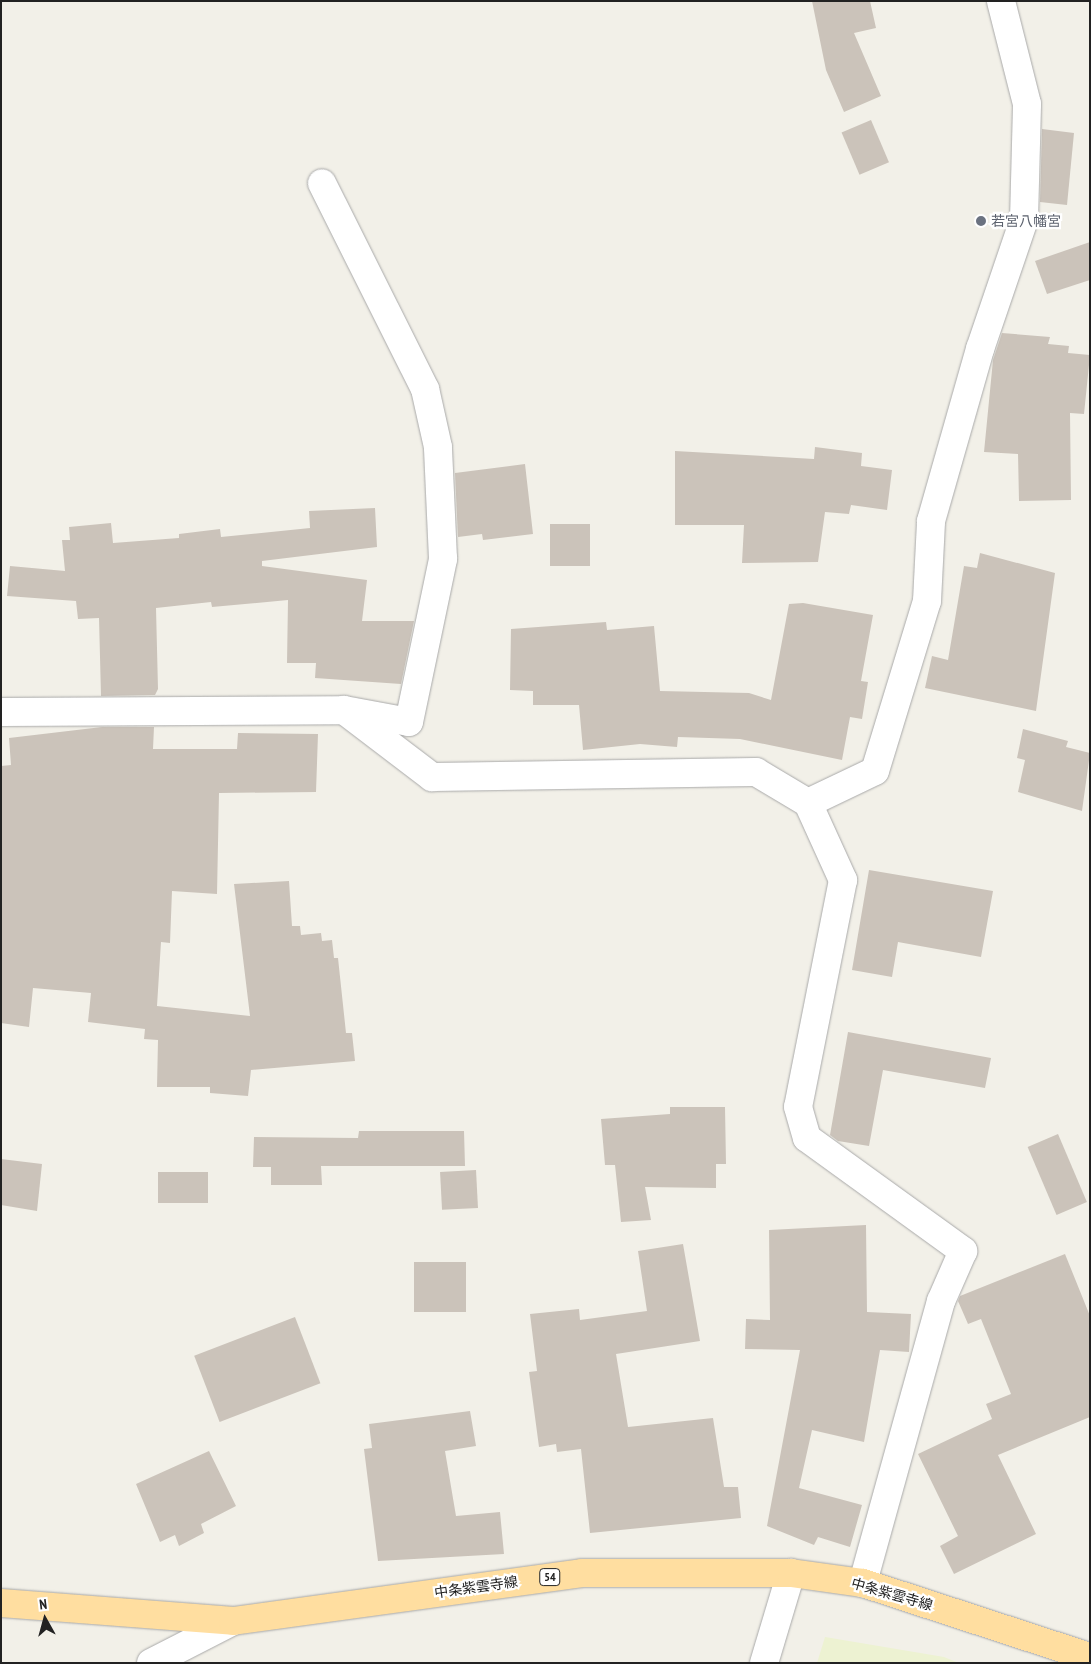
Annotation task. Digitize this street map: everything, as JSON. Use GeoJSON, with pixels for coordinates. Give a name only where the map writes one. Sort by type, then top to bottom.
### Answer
{"type":"FeatureCollection","features":[{"type":"Feature","properties":{"kind":"main road","name":"中条紫雲寺線"},"geometry":{"type":"LineString","coordinates":[[1,1602],[233,1621],[582,1573],[791,1573],[863,1582],[1090,1657]]}},
{"type":"Feature","properties":{"kind":"street"},"geometry":{"type":"LineString","coordinates":[[808,803],[875,771],[927,601],[931,521],[980,350],[1024,220],[1027,104],[1001,1]]}},
{"type":"Feature","properties":{"kind":"street"},"geometry":{"type":"LineString","coordinates":[[1,712],[344,710],[408,722],[443,559],[438,447],[425,389],[322,183]]}},
{"type":"Feature","properties":{"kind":"street"},"geometry":{"type":"LineString","coordinates":[[344,710],[432,777],[756,772],[808,803],[843,880],[798,1107],[807,1138],[963,1251],[942,1301],[863,1582]]}},
{"type":"Feature","properties":{"kind":"street"},"geometry":{"type":"LineString","coordinates":[[764,1663],[791,1573]]}},
{"type":"Feature","properties":{"kind":"street"},"geometry":{"type":"LineString","coordinates":[[151,1663],[233,1621]]}},
{"type":"Feature","properties":{"kind":"green space"},"geometry":{"type":"Polygon","coordinates":[[[825,1637],[944,1657],[959,1663],[817,1663],[825,1637]]]}},
{"type":"Feature","properties":{"kind":"building"},"geometry":{"type":"Polygon","coordinates":[[[812,1],[870,1],[876,28],[854,33],[881,96],[844,112],[826,70],[812,1]]]}},
{"type":"Feature","properties":{"kind":"building"},"geometry":{"type":"Polygon","coordinates":[[[871,120],[889,162],[860,175],[842,133],[871,120]]]}},
{"type":"Feature","properties":{"kind":"building"},"geometry":{"type":"Polygon","coordinates":[[[1042,129],[1074,133],[1067,205],[1040,202],[1042,129]]]}},
{"type":"Feature","properties":{"kind":"building"},"geometry":{"type":"Polygon","coordinates":[[[1090,242],[1090,280],[1047,294],[1035,261],[1090,242]]]}},
{"type":"Feature","properties":{"kind":"building"},"geometry":{"type":"Polygon","coordinates":[[[1002,333],[1050,337],[1048,344],[1069,346],[1068,353],[1090,355],[1084,414],[1070,413],[1071,500],[1019,501],[1018,454],[984,452],[993,360],[1002,333]]]}},
{"type":"Feature","properties":{"kind":"building"},"geometry":{"type":"Polygon","coordinates":[[[815,447],[862,453],[861,466],[892,470],[887,510],[851,505],[849,514],[825,512],[818,562],[742,563],[744,525],[675,525],[675,451],[814,459],[815,447]]]}},
{"type":"Feature","properties":{"kind":"building"},"geometry":{"type":"Polygon","coordinates":[[[525,464],[533,534],[483,540],[482,534],[458,537],[455,473],[525,464]]]}},
{"type":"Feature","properties":{"kind":"building"},"geometry":{"type":"Polygon","coordinates":[[[375,508],[377,547],[262,561],[262,566],[367,580],[362,621],[414,621],[401,684],[315,678],[316,663],[287,663],[288,600],[212,607],[211,602],[156,608],[158,689],[155,695],[101,696],[99,618],[78,619],[76,601],[7,596],[10,566],[65,571],[62,540],[70,540],[69,527],[111,523],[113,543],[179,538],[179,534],[220,529],[221,537],[310,528],[309,511],[375,508]]]}},
{"type":"Feature","properties":{"kind":"building"},"geometry":{"type":"Polygon","coordinates":[[[550,524],[590,524],[590,566],[550,566],[550,524]]]}},
{"type":"Feature","properties":{"kind":"building"},"geometry":{"type":"Polygon","coordinates":[[[980,553],[1055,573],[1036,711],[925,688],[932,656],[948,660],[964,566],[977,568],[980,553]]]}},
{"type":"Feature","properties":{"kind":"building"},"geometry":{"type":"Polygon","coordinates":[[[803,603],[873,615],[861,681],[868,682],[862,719],[850,717],[842,760],[740,739],[678,737],[677,747],[640,744],[583,750],[579,705],[533,705],[533,691],[510,690],[511,629],[606,622],[607,630],[654,626],[660,691],[749,693],[771,700],[789,604],[803,603]]]}},
{"type":"Feature","properties":{"kind":"building"},"geometry":{"type":"Polygon","coordinates":[[[102,727],[154,727],[153,749],[237,749],[238,733],[318,734],[316,792],[219,793],[217,894],[172,891],[170,943],[161,942],[157,1006],[250,1016],[234,884],[289,881],[292,926],[300,926],[301,935],[321,933],[322,941],[332,940],[334,958],[338,958],[346,1033],[352,1033],[355,1061],[251,1070],[248,1096],[210,1093],[210,1087],[157,1087],[158,1040],[144,1039],[145,1029],[88,1022],[91,993],[33,988],[29,1027],[1,1023],[1,766],[11,765],[9,738],[102,727]]]}},
{"type":"Feature","properties":{"kind":"building"},"geometry":{"type":"Polygon","coordinates":[[[1023,729],[1068,741],[1066,747],[1090,753],[1082,811],[1018,792],[1025,760],[1017,758],[1023,729]]]}},
{"type":"Feature","properties":{"kind":"building"},"geometry":{"type":"Polygon","coordinates":[[[869,870],[993,891],[981,957],[898,942],[892,977],[852,970],[869,870]]]}},
{"type":"Feature","properties":{"kind":"building"},"geometry":{"type":"Polygon","coordinates":[[[848,1032],[991,1058],[985,1088],[883,1070],[869,1146],[838,1141],[830,1135],[848,1032]]]}},
{"type":"Feature","properties":{"kind":"building"},"geometry":{"type":"Polygon","coordinates":[[[670,1107],[725,1107],[726,1164],[716,1164],[716,1188],[645,1187],[651,1220],[621,1222],[615,1165],[605,1165],[601,1119],[670,1114],[670,1107]]]}},
{"type":"Feature","properties":{"kind":"building"},"geometry":{"type":"Polygon","coordinates":[[[359,1131],[464,1131],[465,1166],[321,1166],[322,1185],[271,1185],[271,1167],[253,1167],[254,1137],[358,1138],[359,1131]]]}},
{"type":"Feature","properties":{"kind":"building"},"geometry":{"type":"Polygon","coordinates":[[[1058,1134],[1087,1202],[1057,1215],[1028,1147],[1058,1134]]]}},
{"type":"Feature","properties":{"kind":"building"},"geometry":{"type":"Polygon","coordinates":[[[1,1159],[42,1164],[37,1211],[1,1205],[1,1159]]]}},
{"type":"Feature","properties":{"kind":"building"},"geometry":{"type":"Polygon","coordinates":[[[476,1170],[478,1208],[442,1210],[440,1172],[476,1170]]]}},
{"type":"Feature","properties":{"kind":"building"},"geometry":{"type":"Polygon","coordinates":[[[158,1172],[208,1172],[208,1203],[158,1203],[158,1172]]]}},
{"type":"Feature","properties":{"kind":"building"},"geometry":{"type":"Polygon","coordinates":[[[866,1225],[867,1312],[911,1314],[909,1352],[880,1350],[864,1442],[812,1430],[799,1488],[862,1505],[850,1547],[818,1537],[814,1545],[767,1526],[800,1350],[745,1349],[746,1319],[770,1320],[769,1230],[866,1225]]]}},
{"type":"Feature","properties":{"kind":"building"},"geometry":{"type":"Polygon","coordinates":[[[683,1244],[700,1341],[616,1354],[628,1427],[713,1418],[724,1487],[738,1487],[741,1518],[590,1533],[581,1449],[557,1452],[556,1444],[539,1447],[529,1372],[537,1371],[530,1314],[579,1309],[580,1320],[647,1311],[638,1251],[683,1244]]]}},
{"type":"Feature","properties":{"kind":"building"},"geometry":{"type":"Polygon","coordinates":[[[1065,1254],[1090,1316],[1090,1417],[998,1455],[1036,1534],[954,1574],[940,1546],[958,1536],[918,1454],[992,1419],[986,1404],[1011,1394],[981,1319],[968,1324],[958,1301],[960,1296],[1065,1254]]]}},
{"type":"Feature","properties":{"kind":"building"},"geometry":{"type":"Polygon","coordinates":[[[414,1262],[466,1262],[466,1312],[414,1312],[414,1262]]]}},
{"type":"Feature","properties":{"kind":"building"},"geometry":{"type":"Polygon","coordinates":[[[295,1317],[320,1383],[220,1422],[194,1356],[295,1317]]]}},
{"type":"Feature","properties":{"kind":"building"},"geometry":{"type":"Polygon","coordinates":[[[470,1411],[476,1446],[445,1451],[456,1516],[500,1512],[504,1554],[378,1561],[364,1449],[372,1448],[369,1424],[470,1411]]]}},
{"type":"Feature","properties":{"kind":"building"},"geometry":{"type":"Polygon","coordinates":[[[209,1451],[236,1506],[201,1524],[204,1533],[179,1546],[175,1535],[160,1542],[136,1484],[209,1451]]]}},
{"type":"Feature","properties":{"kind":"place","name":"若宮八幡宮"},"geometry":{"type":"Point","coordinates":[981,221]}}]}
